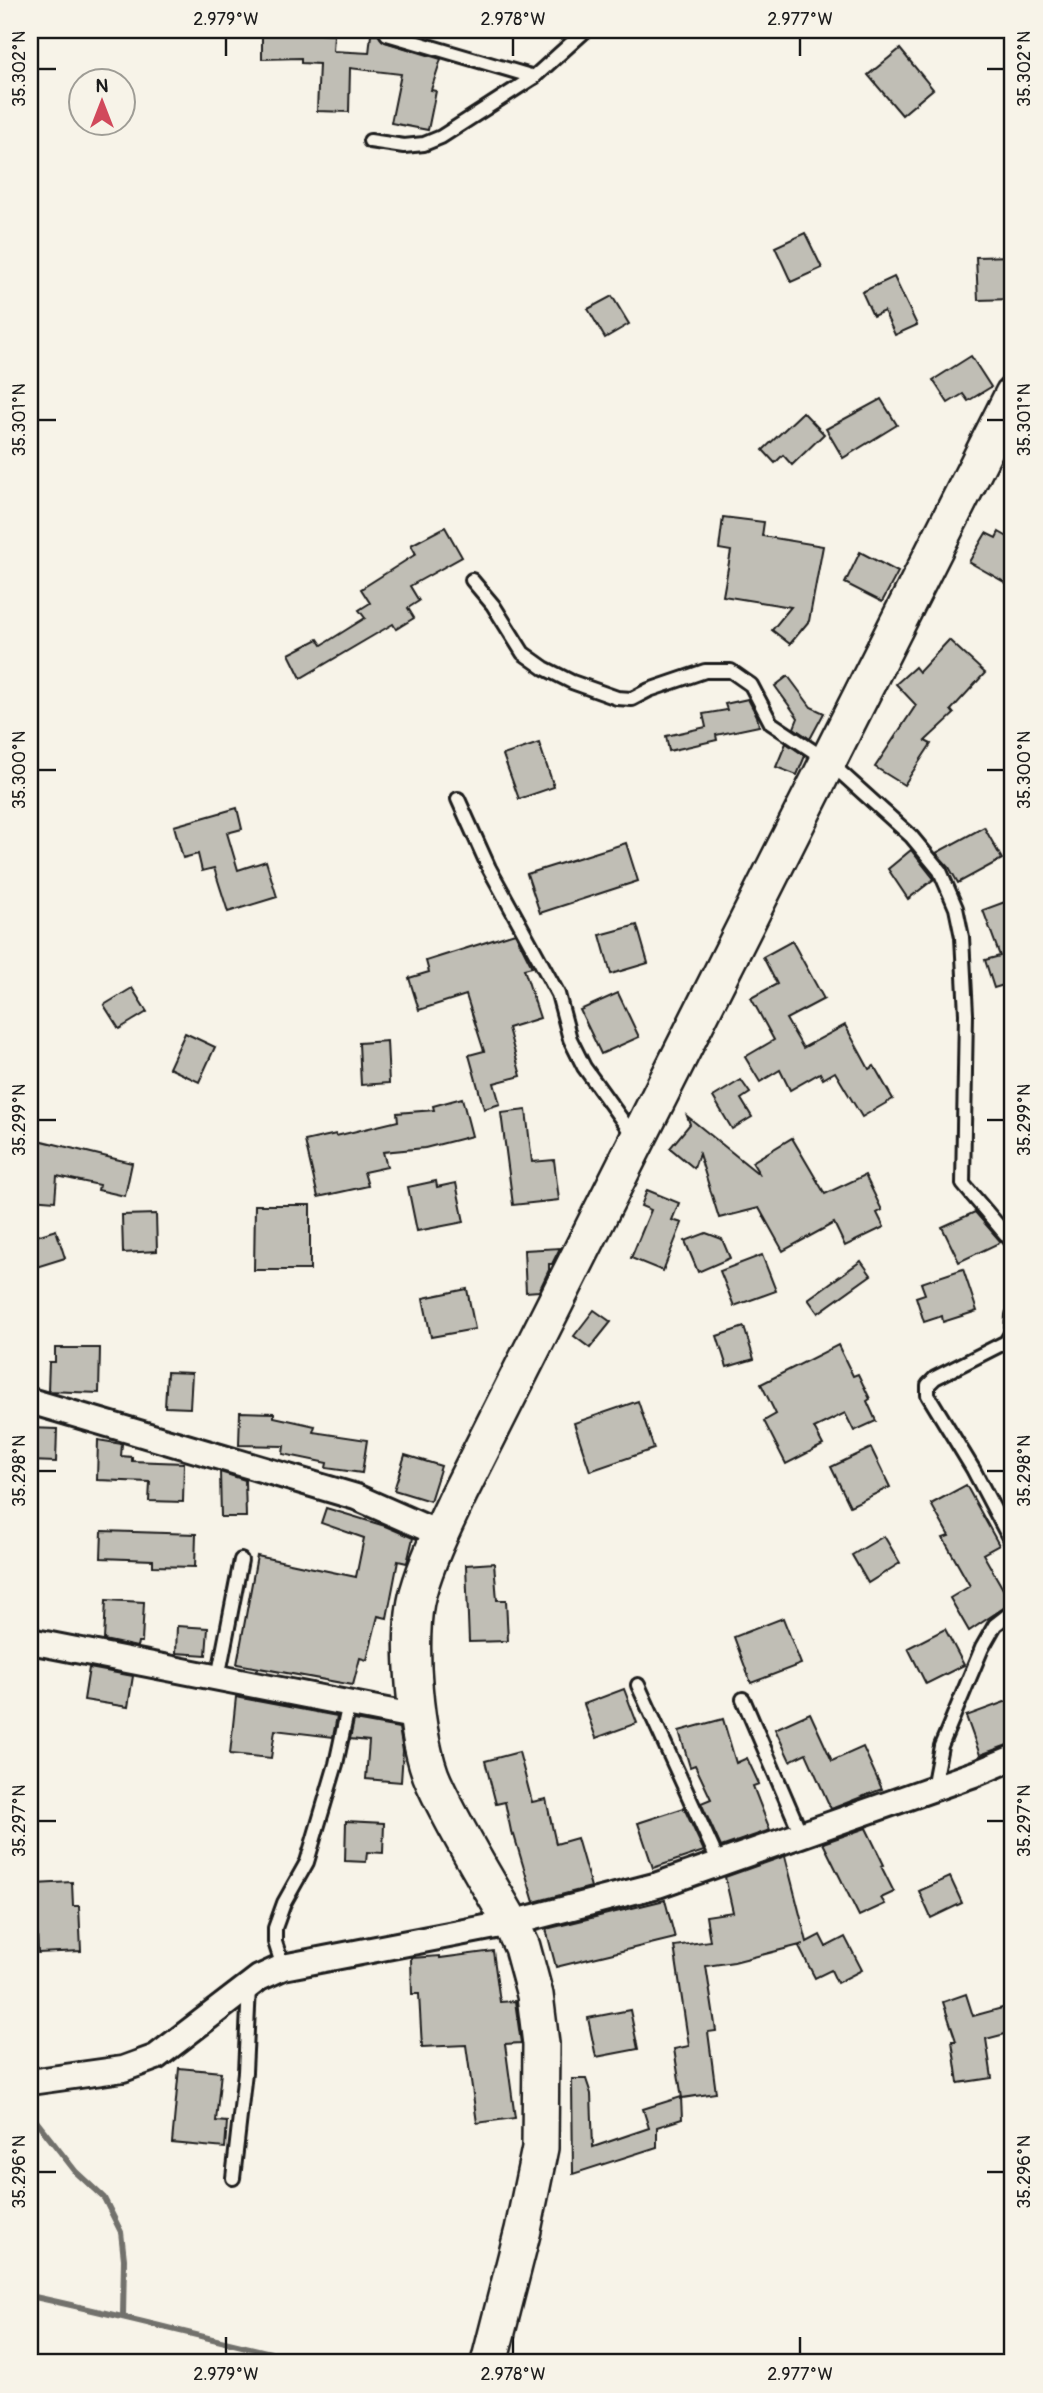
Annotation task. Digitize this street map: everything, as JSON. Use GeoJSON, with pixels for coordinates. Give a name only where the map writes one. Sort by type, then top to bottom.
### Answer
{"type":"FeatureCollection","features":[{"type":"Feature","properties":{"kind":"street"},"geometry":{"type":"LineString","coordinates":[[489,2361],[541,2148],[541,2044],[535,1995],[522,1947],[432,1780],[420,1738],[414,1690],[417,1596],[440,1534],[1013,394]]}},
{"type":"Feature","properties":{"kind":"street"},"geometry":{"type":"LineString","coordinates":[[30,1401],[356,1497],[440,1534]]}},
{"type":"Feature","properties":{"kind":"street"},"geometry":{"type":"LineString","coordinates":[[30,1641],[418,1717]]}},
{"type":"Feature","properties":{"kind":"street"},"geometry":{"type":"LineString","coordinates":[[30,2082],[123,2069],[156,2057],[259,1978],[283,1967],[511,1923],[658,1885],[1013,1758]]}},
{"type":"Feature","properties":{"kind":"lane"},"geometry":{"type":"LineString","coordinates":[[370,141],[404,146],[424,144],[441,136],[534,77],[586,30]]}},
{"type":"Feature","properties":{"kind":"lane"},"geometry":{"type":"LineString","coordinates":[[387,34],[534,77]]}},
{"type":"Feature","properties":{"kind":"lane"},"geometry":{"type":"LineString","coordinates":[[472,580],[493,605],[523,653],[544,668],[572,682],[617,698],[632,699],[649,690],[705,671],[731,671],[751,685],[771,723],[828,761],[911,836],[940,871],[956,908],[962,937],[967,1014],[963,1184],[1013,1243]]}},
{"type":"Feature","properties":{"kind":"lane"},"geometry":{"type":"LineString","coordinates":[[458,799],[489,868],[558,994],[570,1040],[584,1067],[637,1141]]}},
{"type":"Feature","properties":{"kind":"lane"},"geometry":{"type":"LineString","coordinates":[[1012,1542],[928,1395],[928,1385],[935,1378],[1006,1342],[1012,1332],[1013,1315]]}},
{"type":"Feature","properties":{"kind":"lane"},"geometry":{"type":"LineString","coordinates":[[218,1678],[241,1560]]}},
{"type":"Feature","properties":{"kind":"lane"},"geometry":{"type":"LineString","coordinates":[[933,1788],[941,1746],[982,1648],[995,1625],[1013,1611]]}},
{"type":"Feature","properties":{"kind":"lane"},"geometry":{"type":"LineString","coordinates":[[638,1685],[719,1863]]}},
{"type":"Feature","properties":{"kind":"lane"},"geometry":{"type":"LineString","coordinates":[[743,1699],[801,1835]]}},
{"type":"Feature","properties":{"kind":"lane"},"geometry":{"type":"LineString","coordinates":[[283,1967],[275,1942],[275,1928],[284,1903],[307,1862],[336,1764],[349,1703]]}},
{"type":"Feature","properties":{"kind":"lane"},"geometry":{"type":"LineString","coordinates":[[233,2178],[245,2072],[249,1986]]}},
{"type":"Feature","properties":{"kind":"building"},"geometry":{"type":"Polygon","coordinates":[[[262,30],[320,30],[320,34],[334,35],[333,51],[369,53],[371,35],[378,35],[385,42],[441,59],[431,90],[436,91],[428,130],[391,123],[401,74],[350,68],[349,112],[317,111],[319,64],[301,63],[301,58],[262,59],[262,30]]]}},
{"type":"Feature","properties":{"kind":"building"},"geometry":{"type":"Polygon","coordinates":[[[900,49],[933,89],[902,115],[868,75],[900,49]]]}},
{"type":"Feature","properties":{"kind":"building"},"geometry":{"type":"Polygon","coordinates":[[[805,233],[822,268],[791,282],[775,247],[805,233]]]}},
{"type":"Feature","properties":{"kind":"building"},"geometry":{"type":"Polygon","coordinates":[[[1013,256],[1013,299],[978,300],[976,257],[1013,256]]]}},
{"type":"Feature","properties":{"kind":"building"},"geometry":{"type":"Polygon","coordinates":[[[894,277],[917,325],[895,335],[884,311],[873,316],[862,292],[894,277]]]}},
{"type":"Feature","properties":{"kind":"building"},"geometry":{"type":"Polygon","coordinates":[[[612,296],[629,324],[605,338],[588,309],[612,296]]]}},
{"type":"Feature","properties":{"kind":"building"},"geometry":{"type":"Polygon","coordinates":[[[971,356],[991,387],[968,401],[963,394],[948,403],[933,380],[971,356]]]}},
{"type":"Feature","properties":{"kind":"building"},"geometry":{"type":"Polygon","coordinates":[[[881,399],[897,425],[843,458],[826,429],[881,399]]]}},
{"type":"Feature","properties":{"kind":"building"},"geometry":{"type":"Polygon","coordinates":[[[803,412],[824,434],[792,465],[783,455],[775,463],[763,450],[803,412]]]}},
{"type":"Feature","properties":{"kind":"building"},"geometry":{"type":"Polygon","coordinates":[[[723,517],[764,522],[762,536],[823,546],[809,621],[790,644],[772,630],[791,607],[723,596],[731,551],[719,549],[723,517]]]}},
{"type":"Feature","properties":{"kind":"building"},"geometry":{"type":"Polygon","coordinates":[[[445,527],[462,557],[410,586],[419,601],[408,608],[414,618],[396,629],[393,624],[301,678],[289,654],[318,639],[322,645],[365,618],[359,610],[370,603],[361,589],[416,554],[411,545],[445,527]]]}},
{"type":"Feature","properties":{"kind":"building"},"geometry":{"type":"Polygon","coordinates":[[[999,532],[1013,540],[1013,574],[1008,584],[969,562],[986,533],[996,538],[999,532]]]}},
{"type":"Feature","properties":{"kind":"building"},"geometry":{"type":"Polygon","coordinates":[[[860,552],[898,572],[882,602],[845,583],[860,552]]]}},
{"type":"Feature","properties":{"kind":"building"},"geometry":{"type":"Polygon","coordinates":[[[949,640],[985,673],[951,710],[954,714],[925,741],[931,744],[904,785],[875,767],[916,705],[896,684],[915,667],[919,672],[949,640]]]}},
{"type":"Feature","properties":{"kind":"building"},"geometry":{"type":"Polygon","coordinates":[[[788,676],[811,707],[824,713],[810,739],[794,728],[798,718],[775,686],[788,676]]]}},
{"type":"Feature","properties":{"kind":"building"},"geometry":{"type":"Polygon","coordinates":[[[748,699],[759,726],[716,735],[717,740],[669,751],[666,736],[706,727],[703,714],[727,710],[725,704],[748,699]]]}},
{"type":"Feature","properties":{"kind":"building"},"geometry":{"type":"Polygon","coordinates":[[[539,743],[554,787],[519,799],[503,755],[539,743]]]}},
{"type":"Feature","properties":{"kind":"building"},"geometry":{"type":"Polygon","coordinates":[[[786,743],[805,756],[797,775],[776,767],[786,743]]]}},
{"type":"Feature","properties":{"kind":"building"},"geometry":{"type":"Polygon","coordinates":[[[237,808],[242,829],[227,833],[238,870],[266,861],[277,897],[228,912],[214,868],[202,871],[198,854],[183,858],[174,826],[237,808]]]}},
{"type":"Feature","properties":{"kind":"building"},"geometry":{"type":"Polygon","coordinates":[[[984,827],[1002,859],[958,883],[949,867],[936,853],[984,827]]]}},
{"type":"Feature","properties":{"kind":"building"},"geometry":{"type":"Polygon","coordinates":[[[626,843],[638,881],[540,913],[527,874],[626,843]]]}},
{"type":"Feature","properties":{"kind":"building"},"geometry":{"type":"Polygon","coordinates":[[[911,850],[934,879],[908,899],[888,869],[911,850]]]}},
{"type":"Feature","properties":{"kind":"building"},"geometry":{"type":"Polygon","coordinates":[[[1013,899],[1013,987],[1010,983],[994,988],[985,960],[1000,956],[983,910],[1013,899]]]}},
{"type":"Feature","properties":{"kind":"building"},"geometry":{"type":"Polygon","coordinates":[[[637,925],[648,963],[611,974],[600,935],[637,925]]]}},
{"type":"Feature","properties":{"kind":"building"},"geometry":{"type":"Polygon","coordinates":[[[515,933],[532,967],[524,969],[540,1018],[508,1028],[521,1076],[494,1083],[500,1104],[484,1109],[469,1055],[484,1051],[466,995],[419,1010],[409,978],[429,972],[426,961],[515,933]]]}},
{"type":"Feature","properties":{"kind":"building"},"geometry":{"type":"Polygon","coordinates":[[[792,941],[824,999],[786,1019],[803,1048],[845,1025],[869,1069],[874,1066],[893,1099],[862,1117],[835,1072],[823,1079],[820,1073],[790,1090],[780,1070],[760,1082],[745,1057],[774,1040],[751,998],[777,984],[763,957],[792,941]]]}},
{"type":"Feature","properties":{"kind":"building"},"geometry":{"type":"Polygon","coordinates":[[[132,988],[147,1012],[119,1029],[104,1005],[132,988]]]}},
{"type":"Feature","properties":{"kind":"building"},"geometry":{"type":"Polygon","coordinates":[[[618,993],[639,1037],[601,1054],[580,1010],[618,993]]]}},
{"type":"Feature","properties":{"kind":"building"},"geometry":{"type":"Polygon","coordinates":[[[185,1033],[215,1047],[199,1082],[169,1068],[185,1033]]]}},
{"type":"Feature","properties":{"kind":"building"},"geometry":{"type":"Polygon","coordinates":[[[387,1041],[389,1083],[361,1085],[359,1043],[387,1041]]]}},
{"type":"Feature","properties":{"kind":"building"},"geometry":{"type":"Polygon","coordinates":[[[741,1080],[750,1093],[741,1099],[752,1117],[732,1129],[713,1097],[741,1080]]]}},
{"type":"Feature","properties":{"kind":"building"},"geometry":{"type":"Polygon","coordinates":[[[462,1098],[472,1136],[425,1148],[383,1152],[387,1167],[364,1172],[368,1186],[318,1197],[305,1141],[398,1121],[397,1113],[434,1110],[433,1106],[462,1098]]]}},
{"type":"Feature","properties":{"kind":"building"},"geometry":{"type":"Polygon","coordinates":[[[526,1110],[532,1162],[554,1160],[559,1200],[513,1205],[501,1113],[526,1110]]]}},
{"type":"Feature","properties":{"kind":"building"},"geometry":{"type":"Polygon","coordinates":[[[687,1116],[760,1175],[752,1162],[792,1138],[825,1194],[865,1175],[882,1210],[877,1213],[884,1227],[845,1246],[834,1223],[783,1251],[759,1208],[719,1218],[699,1154],[694,1168],[670,1148],[690,1124],[687,1116]]]}},
{"type":"Feature","properties":{"kind":"building"},"geometry":{"type":"Polygon","coordinates":[[[30,1138],[132,1163],[125,1196],[98,1190],[99,1185],[57,1176],[55,1201],[30,1199],[30,1138]]]}},
{"type":"Feature","properties":{"kind":"building"},"geometry":{"type":"Polygon","coordinates":[[[436,1181],[437,1187],[456,1183],[464,1222],[417,1231],[408,1187],[436,1181]]]}},
{"type":"Feature","properties":{"kind":"building"},"geometry":{"type":"Polygon","coordinates":[[[647,1190],[679,1203],[672,1220],[682,1223],[663,1271],[631,1258],[651,1210],[641,1206],[647,1190]]]}},
{"type":"Feature","properties":{"kind":"building"},"geometry":{"type":"Polygon","coordinates":[[[255,1205],[310,1205],[310,1270],[254,1270],[255,1205]]]}},
{"type":"Feature","properties":{"kind":"building"},"geometry":{"type":"Polygon","coordinates":[[[975,1212],[1001,1242],[959,1262],[942,1227],[975,1212]]]}},
{"type":"Feature","properties":{"kind":"building"},"geometry":{"type":"Polygon","coordinates":[[[156,1214],[157,1251],[123,1253],[122,1215],[156,1214]]]}},
{"type":"Feature","properties":{"kind":"building"},"geometry":{"type":"Polygon","coordinates":[[[56,1230],[65,1258],[30,1269],[30,1238],[56,1230]]]}},
{"type":"Feature","properties":{"kind":"building"},"geometry":{"type":"Polygon","coordinates":[[[706,1233],[722,1239],[730,1258],[698,1272],[685,1241],[706,1233]]]}},
{"type":"Feature","properties":{"kind":"building"},"geometry":{"type":"Polygon","coordinates":[[[560,1248],[552,1264],[549,1264],[539,1291],[526,1292],[524,1250],[560,1248]]]}},
{"type":"Feature","properties":{"kind":"building"},"geometry":{"type":"Polygon","coordinates":[[[762,1255],[776,1291],[734,1306],[720,1271],[762,1255]]]}},
{"type":"Feature","properties":{"kind":"building"},"geometry":{"type":"Polygon","coordinates":[[[861,1261],[871,1275],[818,1313],[808,1299],[861,1261]]]}},
{"type":"Feature","properties":{"kind":"building"},"geometry":{"type":"Polygon","coordinates":[[[963,1269],[977,1311],[943,1322],[942,1316],[924,1322],[916,1297],[925,1294],[921,1283],[963,1269]]]}},
{"type":"Feature","properties":{"kind":"building"},"geometry":{"type":"Polygon","coordinates":[[[467,1289],[475,1329],[431,1337],[423,1298],[467,1289]]]}},
{"type":"Feature","properties":{"kind":"building"},"geometry":{"type":"Polygon","coordinates":[[[594,1310],[611,1322],[590,1348],[574,1336],[594,1310]]]}},
{"type":"Feature","properties":{"kind":"building"},"geometry":{"type":"Polygon","coordinates":[[[744,1327],[754,1359],[727,1367],[717,1336],[744,1327]]]}},
{"type":"Feature","properties":{"kind":"building"},"geometry":{"type":"Polygon","coordinates":[[[838,1345],[853,1376],[858,1374],[870,1399],[867,1401],[876,1421],[854,1431],[845,1413],[814,1428],[823,1445],[786,1464],[764,1421],[776,1414],[761,1384],[838,1345]]]}},
{"type":"Feature","properties":{"kind":"building"},"geometry":{"type":"Polygon","coordinates":[[[55,1348],[100,1348],[99,1393],[48,1391],[49,1362],[55,1362],[55,1348]]]}},
{"type":"Feature","properties":{"kind":"building"},"geometry":{"type":"Polygon","coordinates":[[[167,1372],[192,1373],[190,1408],[165,1407],[167,1372]]]}},
{"type":"Feature","properties":{"kind":"building"},"geometry":{"type":"Polygon","coordinates":[[[638,1401],[654,1449],[590,1471],[574,1423],[638,1401]]]}},
{"type":"Feature","properties":{"kind":"building"},"geometry":{"type":"Polygon","coordinates":[[[240,1412],[274,1413],[274,1417],[315,1426],[313,1432],[367,1440],[362,1473],[326,1468],[327,1463],[283,1454],[284,1446],[239,1445],[240,1412]]]}},
{"type":"Feature","properties":{"kind":"building"},"geometry":{"type":"Polygon","coordinates":[[[30,1428],[57,1429],[56,1462],[30,1461],[30,1428]]]}},
{"type":"Feature","properties":{"kind":"building"},"geometry":{"type":"Polygon","coordinates":[[[98,1440],[122,1444],[121,1456],[132,1457],[132,1461],[184,1463],[183,1502],[149,1501],[150,1482],[97,1480],[98,1440]]]}},
{"type":"Feature","properties":{"kind":"building"},"geometry":{"type":"Polygon","coordinates":[[[871,1448],[890,1487],[850,1506],[831,1467],[871,1448]]]}},
{"type":"Feature","properties":{"kind":"building"},"geometry":{"type":"Polygon","coordinates":[[[405,1455],[441,1466],[430,1501],[394,1490],[405,1455]]]}},
{"type":"Feature","properties":{"kind":"building"},"geometry":{"type":"Polygon","coordinates":[[[220,1472],[245,1480],[246,1517],[221,1517],[220,1472]]]}},
{"type":"Feature","properties":{"kind":"building"},"geometry":{"type":"Polygon","coordinates":[[[966,1485],[999,1545],[983,1554],[1011,1603],[969,1631],[950,1598],[970,1586],[943,1538],[949,1536],[931,1504],[966,1485]]]}},
{"type":"Feature","properties":{"kind":"building"},"geometry":{"type":"Polygon","coordinates":[[[326,1508],[385,1526],[413,1538],[407,1563],[398,1561],[387,1618],[378,1616],[367,1660],[360,1658],[353,1685],[237,1664],[257,1556],[356,1577],[364,1538],[321,1523],[326,1508]]]}},
{"type":"Feature","properties":{"kind":"building"},"geometry":{"type":"Polygon","coordinates":[[[102,1531],[196,1534],[195,1567],[153,1566],[153,1560],[101,1558],[102,1531]]]}},
{"type":"Feature","properties":{"kind":"building"},"geometry":{"type":"Polygon","coordinates":[[[884,1536],[900,1563],[868,1583],[852,1555],[884,1536]]]}},
{"type":"Feature","properties":{"kind":"building"},"geometry":{"type":"Polygon","coordinates":[[[494,1563],[497,1600],[506,1600],[508,1641],[469,1642],[466,1565],[494,1563]]]}},
{"type":"Feature","properties":{"kind":"building"},"geometry":{"type":"Polygon","coordinates":[[[106,1600],[144,1602],[142,1642],[138,1642],[137,1647],[104,1640],[106,1600]]]}},
{"type":"Feature","properties":{"kind":"building"},"geometry":{"type":"Polygon","coordinates":[[[783,1618],[801,1664],[751,1683],[734,1637],[783,1618]]]}},
{"type":"Feature","properties":{"kind":"building"},"geometry":{"type":"Polygon","coordinates":[[[177,1626],[208,1628],[206,1655],[176,1653],[177,1626]]]}},
{"type":"Feature","properties":{"kind":"building"},"geometry":{"type":"Polygon","coordinates":[[[945,1629],[964,1665],[926,1684],[908,1648],[945,1629]]]}},
{"type":"Feature","properties":{"kind":"building"},"geometry":{"type":"Polygon","coordinates":[[[89,1668],[133,1676],[128,1707],[84,1700],[89,1668]]]}},
{"type":"Feature","properties":{"kind":"building"},"geometry":{"type":"Polygon","coordinates":[[[624,1689],[637,1723],[596,1738],[584,1704],[624,1689]]]}},
{"type":"Feature","properties":{"kind":"building"},"geometry":{"type":"Polygon","coordinates":[[[236,1697],[337,1716],[333,1737],[275,1730],[271,1758],[230,1754],[236,1697]]]}},
{"type":"Feature","properties":{"kind":"building"},"geometry":{"type":"Polygon","coordinates":[[[1013,1699],[1013,1743],[980,1755],[966,1716],[1013,1699]]]}},
{"type":"Feature","properties":{"kind":"building"},"geometry":{"type":"Polygon","coordinates":[[[810,1713],[832,1761],[863,1747],[882,1789],[831,1809],[806,1753],[790,1761],[775,1729],[810,1713]]]}},
{"type":"Feature","properties":{"kind":"building"},"geometry":{"type":"Polygon","coordinates":[[[723,1719],[736,1763],[747,1758],[759,1784],[753,1786],[770,1830],[721,1847],[701,1803],[711,1799],[695,1765],[690,1767],[679,1731],[723,1719]]]}},
{"type":"Feature","properties":{"kind":"building"},"geometry":{"type":"Polygon","coordinates":[[[354,1720],[399,1728],[403,1751],[401,1782],[366,1779],[369,1741],[350,1739],[354,1720]]]}},
{"type":"Feature","properties":{"kind":"building"},"geometry":{"type":"Polygon","coordinates":[[[519,1752],[532,1802],[546,1799],[556,1844],[577,1838],[591,1887],[534,1902],[514,1835],[512,1836],[505,1802],[496,1804],[485,1761],[519,1752]]]}},
{"type":"Feature","properties":{"kind":"building"},"geometry":{"type":"Polygon","coordinates":[[[684,1808],[704,1851],[653,1868],[638,1823],[684,1808]]]}},
{"type":"Feature","properties":{"kind":"building"},"geometry":{"type":"Polygon","coordinates":[[[346,1821],[384,1823],[383,1853],[367,1852],[366,1862],[345,1861],[346,1821]]]}},
{"type":"Feature","properties":{"kind":"building"},"geometry":{"type":"Polygon","coordinates":[[[866,1828],[894,1892],[881,1898],[885,1904],[859,1916],[823,1843],[866,1828]]]}},
{"type":"Feature","properties":{"kind":"building"},"geometry":{"type":"Polygon","coordinates":[[[785,1856],[807,1942],[820,1935],[826,1947],[845,1937],[862,1970],[837,1983],[831,1970],[815,1978],[799,1947],[804,1944],[734,1962],[706,1966],[716,2031],[708,2032],[716,2093],[682,2098],[674,2049],[689,2046],[674,1946],[710,1941],[706,1916],[733,1912],[725,1877],[785,1856]]]}},
{"type":"Feature","properties":{"kind":"building"},"geometry":{"type":"Polygon","coordinates":[[[950,1877],[962,1903],[931,1918],[919,1891],[950,1877]]]}},
{"type":"Feature","properties":{"kind":"building"},"geometry":{"type":"Polygon","coordinates":[[[72,1882],[73,1906],[79,1906],[81,1951],[38,1953],[35,1884],[72,1882]]]}},
{"type":"Feature","properties":{"kind":"building"},"geometry":{"type":"Polygon","coordinates":[[[665,1900],[675,1938],[556,1967],[546,1929],[665,1900]]]}},
{"type":"Feature","properties":{"kind":"building"},"geometry":{"type":"Polygon","coordinates":[[[493,1951],[500,2002],[515,2001],[521,2043],[505,2044],[515,2118],[477,2123],[466,2045],[422,2047],[419,1994],[412,1994],[411,1958],[440,1958],[493,1951]]]}},
{"type":"Feature","properties":{"kind":"building"},"geometry":{"type":"Polygon","coordinates":[[[966,1994],[973,2016],[1013,2005],[1013,2032],[986,2039],[992,2078],[958,2083],[952,2041],[956,2041],[943,2002],[966,1994]]]}},
{"type":"Feature","properties":{"kind":"building"},"geometry":{"type":"Polygon","coordinates":[[[630,2010],[638,2049],[596,2057],[588,2018],[630,2010]]]}},
{"type":"Feature","properties":{"kind":"building"},"geometry":{"type":"Polygon","coordinates":[[[179,2068],[221,2072],[216,2121],[227,2122],[225,2148],[172,2143],[179,2068]]]}},
{"type":"Feature","properties":{"kind":"building"},"geometry":{"type":"Polygon","coordinates":[[[572,2079],[586,2079],[591,2094],[593,2147],[649,2128],[643,2109],[681,2097],[682,2119],[657,2127],[657,2147],[573,2174],[572,2079]]]}},
{"type":"Feature","properties":{"kind":"waterway"},"geometry":{"type":"LineString","coordinates":[[30,2106],[33,2117],[76,2172],[104,2198],[121,2232],[124,2259],[123,2316]]}},
{"type":"Feature","properties":{"kind":"waterway"},"geometry":{"type":"LineString","coordinates":[[30,2296],[315,2363]]}}]}
